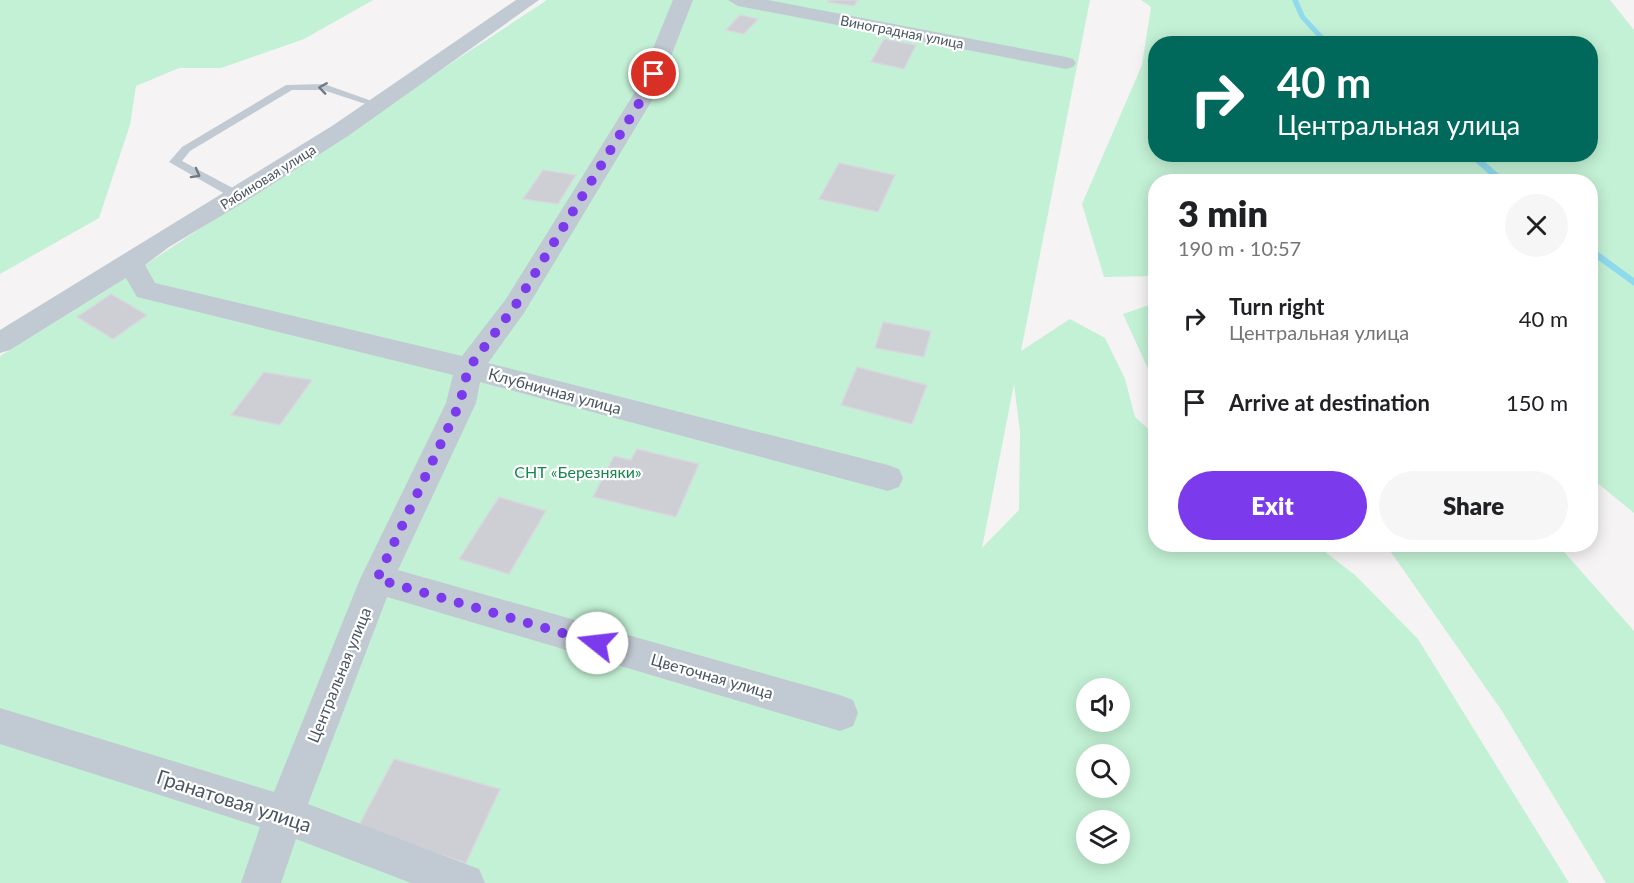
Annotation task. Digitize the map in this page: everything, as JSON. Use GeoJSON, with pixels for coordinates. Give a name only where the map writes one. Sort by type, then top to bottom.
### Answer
{"type":"FeatureCollection","features":[{"type":"Feature","properties":{"kind":"street","name":"Рябиновая улица"},"geometry":{"type":"LineString","coordinates":[[0,343],[130,263],[160,241],[238,196],[378,105],[529,0]]}},
{"type":"Feature","properties":{"kind":"street","name":"Центральная улица"},"geometry":{"type":"LineString","coordinates":[[261,883],[284,815],[377,579],[460,403],[468,369],[515,306],[646,92],[683,0]]}},
{"type":"Feature","properties":{"kind":"street","name":"Виноградная улица"},"geometry":{"type":"LineString","coordinates":[[738,0],[1066,63]]}},
{"type":"Feature","properties":{"kind":"street","name":"Клубничная улица"},"geometry":{"type":"LineString","coordinates":[[130,263],[146,290],[468,369],[888,478]]}},
{"type":"Feature","properties":{"kind":"street","name":"Цветочная улица"},"geometry":{"type":"LineString","coordinates":[[377,579],[840,713]]}},
{"type":"Feature","properties":{"kind":"street","name":"Гранатовая улица"},"geometry":{"type":"LineString","coordinates":[[0,726],[284,815],[465,883]]}},
{"type":"Feature","properties":{"kind":"lane"},"geometry":{"type":"LineString","coordinates":[[238,196],[175,162],[186,148],[290,87],[324,87],[378,105]]}},
{"type":"Feature","properties":{"kind":"green space"},"geometry":{"type":"Polygon","coordinates":[[[0,0],[373,0],[304,39],[221,68],[179,68],[136,86],[130,125],[99,218],[0,274],[0,0]]]}},
{"type":"Feature","properties":{"kind":"green space","name":"СНТ «Березняки»"},"geometry":{"type":"Polygon","coordinates":[[[547,0],[1090,0],[1021,351],[1070,319],[1105,338],[1125,379],[1135,417],[1148,429],[1148,552],[1325,552],[1355,575],[1418,639],[1569,883],[0,883],[0,356],[107,290],[547,0]],[[1014,384],[982,548],[1019,510],[1020,432],[1014,384]]]}},
{"type":"Feature","properties":{"kind":"green space"},"geometry":{"type":"Polygon","coordinates":[[[1141,0],[1610,0],[1634,30],[1634,513],[1598,484],[1598,174],[1148,174],[1148,276],[1104,277],[1082,204],[1142,65],[1151,7],[1141,0]]]}},
{"type":"Feature","properties":{"kind":"green space"},"geometry":{"type":"Polygon","coordinates":[[[1148,305],[1148,369],[1123,314],[1148,305]]]}},
{"type":"Feature","properties":{"kind":"green space"},"geometry":{"type":"Polygon","coordinates":[[[1391,552],[1564,552],[1634,631],[1634,883],[1606,883],[1502,711],[1391,552]]]}},
{"type":"Feature","properties":{"kind":"building"},"geometry":{"type":"Polygon","coordinates":[[[830,0],[858,0],[854,6],[828,2],[830,0]]]}},
{"type":"Feature","properties":{"kind":"building"},"geometry":{"type":"Polygon","coordinates":[[[740,15],[758,19],[744,34],[726,30],[740,15]]]}},
{"type":"Feature","properties":{"kind":"building"},"geometry":{"type":"Polygon","coordinates":[[[884,39],[916,45],[904,69],[871,62],[884,39]]]}},
{"type":"Feature","properties":{"kind":"building"},"geometry":{"type":"Polygon","coordinates":[[[839,163],[895,175],[878,212],[819,199],[839,163]]]}},
{"type":"Feature","properties":{"kind":"building"},"geometry":{"type":"Polygon","coordinates":[[[543,170],[576,175],[558,204],[523,199],[543,170]]]}},
{"type":"Feature","properties":{"kind":"building"},"geometry":{"type":"Polygon","coordinates":[[[111,294],[147,315],[113,339],[77,317],[111,294]]]}},
{"type":"Feature","properties":{"kind":"building"},"geometry":{"type":"Polygon","coordinates":[[[883,322],[931,331],[924,357],[875,348],[883,322]]]}},
{"type":"Feature","properties":{"kind":"building"},"geometry":{"type":"Polygon","coordinates":[[[857,367],[927,385],[912,424],[841,405],[857,367]]]}},
{"type":"Feature","properties":{"kind":"building"},"geometry":{"type":"Polygon","coordinates":[[[264,372],[312,380],[280,425],[231,415],[264,372]]]}},
{"type":"Feature","properties":{"kind":"building"},"geometry":{"type":"Polygon","coordinates":[[[637,449],[699,464],[676,517],[593,497],[614,456],[631,460],[637,449]]]}},
{"type":"Feature","properties":{"kind":"building"},"geometry":{"type":"Polygon","coordinates":[[[499,497],[546,511],[509,574],[459,559],[499,497]]]}},
{"type":"Feature","properties":{"kind":"building"},"geometry":{"type":"Polygon","coordinates":[[[394,759],[500,789],[466,863],[357,829],[394,759]]]}},
{"type":"Feature","properties":{"kind":"waterway"},"geometry":{"type":"LineString","coordinates":[[1295,0],[1302,17],[1320,36]]}},
{"type":"Feature","properties":{"kind":"waterway"},"geometry":{"type":"LineString","coordinates":[[1480,162],[1494,174]]}},
{"type":"Feature","properties":{"kind":"waterway"},"geometry":{"type":"LineString","coordinates":[[1598,255],[1634,283]]}},
{"type":"Feature","properties":{"kind":"route"},"geometry":{"type":"LineString","coordinates":[[597,643],[377,579],[460,403],[468,369],[515,306],[646,92],[654,74]]}}]}
